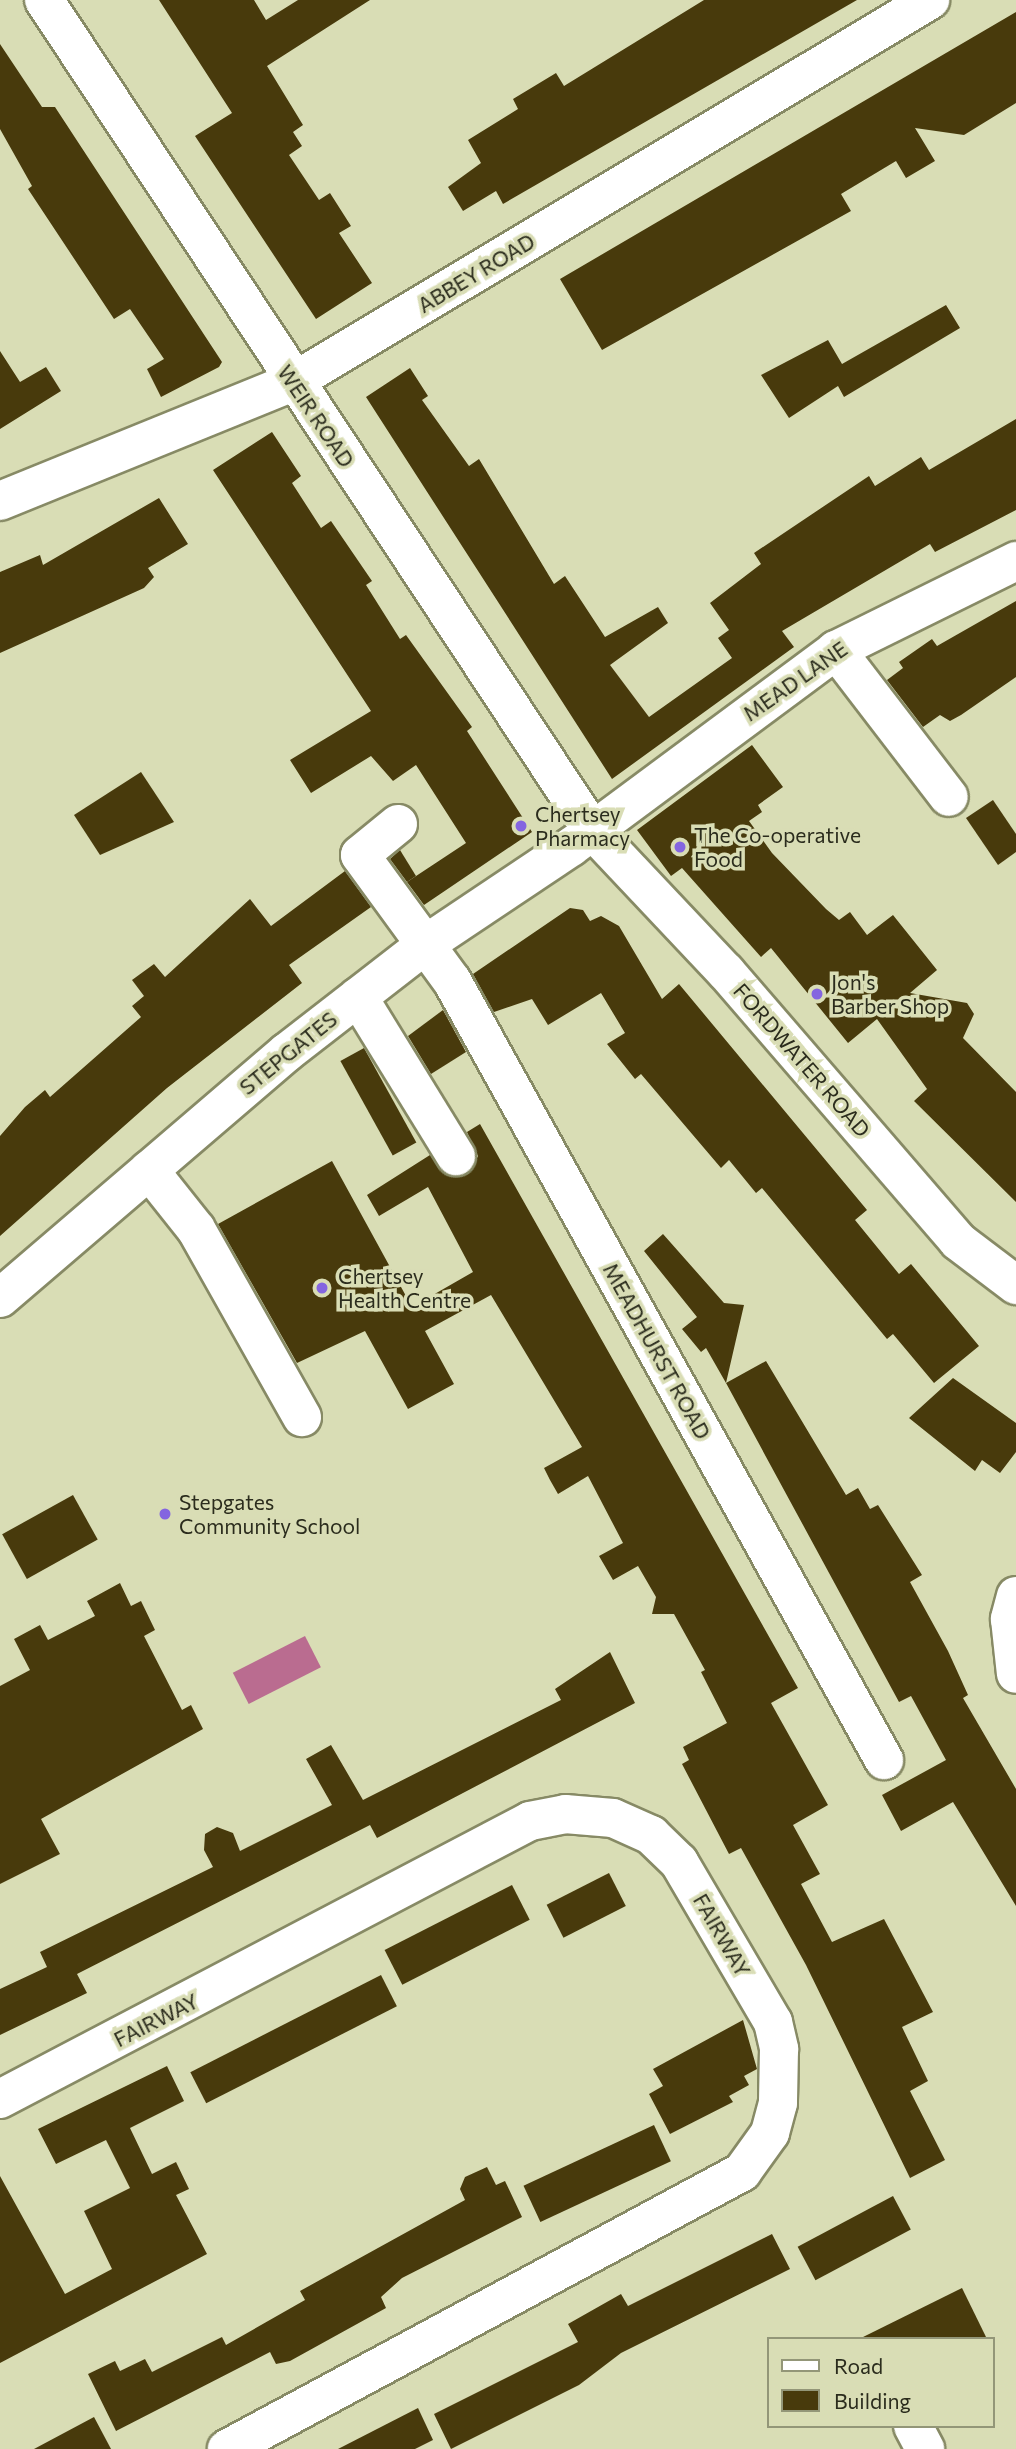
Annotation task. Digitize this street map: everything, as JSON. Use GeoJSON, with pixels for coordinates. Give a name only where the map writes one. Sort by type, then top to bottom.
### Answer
{"type":"FeatureCollection","features":[{"type":"Feature","properties":{"kind":"street","name":"WEIR ROAD"},"geometry":{"type":"LineString","coordinates":[[44,0],[293,382],[592,830]]}},
{"type":"Feature","properties":{"kind":"street","name":"ABBEY ROAD"},"geometry":{"type":"LineString","coordinates":[[0,501],[293,382],[930,0]]}},
{"type":"Feature","properties":{"kind":"street","name":"MEAD LANE"},"geometry":{"type":"LineString","coordinates":[[592,830],[836,650],[1016,561]]}},
{"type":"Feature","properties":{"kind":"street"},"geometry":{"type":"LineString","coordinates":[[836,650],[949,797]]}},
{"type":"Feature","properties":{"kind":"street","name":"MEADHURST ROAD"},"geometry":{"type":"LineString","coordinates":[[398,824],[360,855],[426,944],[490,1048],[884,1760]]}},
{"type":"Feature","properties":{"kind":"street","name":"STEPGATES"},"geometry":{"type":"LineString","coordinates":[[0,1298],[358,997],[426,944],[592,830]]}},
{"type":"Feature","properties":{"kind":"street","name":"FORDWATER ROAD"},"geometry":{"type":"LineString","coordinates":[[592,830],[726,972],[958,1241],[1016,1285]]}},
{"type":"Feature","properties":{"kind":"street"},"geometry":{"type":"LineString","coordinates":[[358,997],[456,1156]]}},
{"type":"Feature","properties":{"kind":"street"},"geometry":{"type":"LineString","coordinates":[[149,1170],[196,1229],[302,1418]]}},
{"type":"Feature","properties":{"kind":"street"},"geometry":{"type":"LineString","coordinates":[[1016,1596],[1010,1619],[1016,1674]]}},
{"type":"Feature","properties":{"kind":"street","name":"FAIRWAY"},"geometry":{"type":"LineString","coordinates":[[0,2099],[530,1821],[565,1814],[612,1818],[651,1835],[679,1862],[773,2022],[779,2049],[771,2133],[742,2172],[228,2449]]}},
{"type":"Feature","properties":{"kind":"street"},"geometry":{"type":"LineString","coordinates":[[914,2428],[925,2449]]}},
{"type":"Feature","properties":{"kind":"shaded area"},"geometry":{"type":"Polygon","coordinates":[[[305,1636],[321,1667],[249,1704],[233,1673],[305,1636]]]}},
{"type":"Feature","properties":{"kind":"building"},"geometry":{"type":"Polygon","coordinates":[[[159,0],[254,0],[266,20],[298,0],[370,0],[267,66],[303,125],[293,132],[302,146],[289,155],[319,200],[330,193],[351,226],[339,233],[372,283],[316,319],[195,136],[232,113],[159,0]]]}},
{"type":"Feature","properties":{"kind":"building"},"geometry":{"type":"Polygon","coordinates":[[[704,0],[857,0],[503,204],[496,191],[463,211],[448,187],[481,163],[468,140],[518,109],[513,99],[556,73],[564,86],[704,0]]]}},
{"type":"Feature","properties":{"kind":"building"},"geometry":{"type":"Polygon","coordinates":[[[1016,12],[1016,103],[964,135],[915,128],[935,161],[906,178],[896,161],[841,194],[851,211],[602,350],[560,279],[1016,12]]]}},
{"type":"Feature","properties":{"kind":"building"},"geometry":{"type":"Polygon","coordinates":[[[0,44],[42,107],[55,107],[222,362],[219,367],[161,397],[147,369],[164,359],[130,309],[114,319],[28,189],[32,186],[0,129],[0,44]]]}},
{"type":"Feature","properties":{"kind":"building"},"geometry":{"type":"Polygon","coordinates":[[[946,305],[960,328],[844,397],[838,386],[789,418],[761,375],[828,340],[842,364],[946,305]]]}},
{"type":"Feature","properties":{"kind":"building"},"geometry":{"type":"Polygon","coordinates":[[[0,351],[20,382],[46,367],[61,391],[0,429],[0,351]]]}},
{"type":"Feature","properties":{"kind":"building"},"geometry":{"type":"Polygon","coordinates":[[[410,368],[428,396],[422,400],[469,466],[479,459],[554,584],[565,576],[605,637],[658,607],[668,623],[610,665],[649,717],[732,658],[718,638],[729,630],[710,603],[761,564],[754,553],[869,476],[875,486],[921,457],[929,470],[1016,419],[1016,510],[935,552],[930,544],[782,631],[794,647],[612,779],[366,397],[410,368]]]}},
{"type":"Feature","properties":{"kind":"building"},"geometry":{"type":"Polygon","coordinates":[[[272,432],[301,476],[292,483],[321,528],[331,521],[372,581],[366,585],[400,639],[406,635],[472,727],[467,731],[532,832],[424,905],[407,882],[466,843],[416,765],[393,781],[371,756],[311,793],[290,760],[371,711],[213,470],[272,432]]]}},
{"type":"Feature","properties":{"kind":"building"},"geometry":{"type":"Polygon","coordinates":[[[159,498],[188,544],[148,568],[154,577],[144,588],[0,653],[0,572],[40,555],[43,565],[159,498]]]}},
{"type":"Feature","properties":{"kind":"building"},"geometry":{"type":"Polygon","coordinates":[[[1016,601],[1016,677],[950,721],[940,715],[923,727],[887,680],[903,668],[899,662],[932,639],[937,646],[1016,601]]]}},
{"type":"Feature","properties":{"kind":"building"},"geometry":{"type":"Polygon","coordinates":[[[752,745],[783,787],[758,805],[762,812],[749,821],[772,853],[826,909],[839,920],[850,912],[867,935],[893,915],[937,970],[910,993],[967,1003],[974,1014],[963,1038],[1016,1092],[1016,1202],[914,1101],[927,1089],[877,1019],[848,1043],[771,948],[761,957],[682,868],[671,876],[637,830],[752,745]]]}},
{"type":"Feature","properties":{"kind":"building"},"geometry":{"type":"Polygon","coordinates":[[[141,772],[174,822],[100,855],[74,815],[141,772]]]}},
{"type":"Feature","properties":{"kind":"building"},"geometry":{"type":"Polygon","coordinates":[[[993,800],[1016,834],[1016,852],[998,865],[966,818],[993,800]]]}},
{"type":"Feature","properties":{"kind":"building"},"geometry":{"type":"Polygon","coordinates":[[[400,850],[416,876],[407,882],[390,859],[400,850]]]}},
{"type":"Feature","properties":{"kind":"building"},"geometry":{"type":"Polygon","coordinates":[[[345,871],[371,907],[289,965],[302,983],[167,1088],[0,1236],[0,1136],[25,1107],[45,1090],[50,1097],[141,1017],[132,1006],[144,996],[132,980],[154,964],[165,977],[250,899],[271,926],[345,871]]]}},
{"type":"Feature","properties":{"kind":"building"},"geometry":{"type":"Polygon","coordinates":[[[570,908],[583,910],[590,921],[601,916],[619,926],[662,999],[679,984],[867,1210],[855,1220],[899,1274],[911,1264],[979,1346],[934,1383],[893,1334],[887,1339],[762,1188],[756,1193],[729,1160],[721,1168],[641,1074],[635,1079],[607,1044],[625,1033],[601,993],[548,1025],[532,999],[494,1012],[473,974],[570,908]]]}},
{"type":"Feature","properties":{"kind":"building"},"geometry":{"type":"Polygon","coordinates":[[[443,1010],[466,1052],[431,1074],[408,1036],[443,1010]]]}},
{"type":"Feature","properties":{"kind":"building"},"geometry":{"type":"Polygon","coordinates":[[[364,1048],[416,1142],[393,1156],[340,1061],[364,1048]]]}},
{"type":"Feature","properties":{"kind":"building"},"geometry":{"type":"Polygon","coordinates":[[[480,1124],[798,1688],[771,1703],[828,1805],[793,1825],[820,1874],[801,1884],[832,1942],[884,1919],[933,2012],[902,2027],[928,2081],[910,2091],[945,2160],[910,2178],[806,1965],[741,1848],[729,1854],[682,1764],[689,1760],[683,1747],[727,1723],[701,1672],[705,1670],[674,1614],[652,1614],[656,1597],[638,1566],[613,1580],[599,1556],[623,1543],[588,1476],[558,1494],[550,1480],[544,1468],[582,1447],[491,1295],[425,1331],[454,1384],[408,1409],[365,1331],[297,1363],[218,1224],[332,1161],[412,1307],[473,1272],[428,1187],[379,1216],[367,1195],[430,1155],[446,1175],[468,1174],[478,1156],[467,1132],[480,1124]]]}},
{"type":"Feature","properties":{"kind":"building"},"geometry":{"type":"Polygon","coordinates":[[[663,1234],[724,1303],[744,1305],[726,1383],[706,1348],[701,1352],[682,1329],[697,1317],[644,1251],[663,1234]]]}},
{"type":"Feature","properties":{"kind":"building"},"geometry":{"type":"Polygon","coordinates":[[[766,1361],[846,1495],[858,1488],[870,1509],[878,1505],[922,1575],[910,1582],[948,1651],[968,1695],[963,1698],[1016,1789],[1016,1906],[953,1802],[901,1831],[882,1795],[946,1760],[911,1696],[899,1702],[726,1383],[766,1361]]]}},
{"type":"Feature","properties":{"kind":"building"},"geometry":{"type":"Polygon","coordinates":[[[953,1378],[1016,1423],[1016,1452],[1000,1473],[982,1460],[975,1471],[909,1418],[953,1378]]]}},
{"type":"Feature","properties":{"kind":"building"},"geometry":{"type":"Polygon","coordinates":[[[73,1495],[98,1540],[27,1579],[2,1534],[73,1495]]]}},
{"type":"Feature","properties":{"kind":"building"},"geometry":{"type":"Polygon","coordinates":[[[120,1583],[131,1606],[141,1601],[155,1630],[144,1636],[182,1710],[191,1705],[203,1729],[41,1819],[60,1854],[0,1884],[0,1686],[30,1670],[14,1639],[40,1625],[48,1640],[95,1616],[87,1601],[120,1583]]]}},
{"type":"Feature","properties":{"kind":"building"},"geometry":{"type":"Polygon","coordinates":[[[610,1652],[635,1703],[377,1838],[370,1825],[77,1974],[87,1993],[0,2035],[0,1989],[47,1967],[40,1952],[213,1867],[204,1850],[205,1834],[217,1827],[233,1833],[240,1851],[332,1805],[306,1759],[331,1745],[363,1800],[561,1700],[555,1689],[610,1652]]]}},
{"type":"Feature","properties":{"kind":"building"},"geometry":{"type":"Polygon","coordinates":[[[609,1873],[626,1906],[563,1938],[547,1905],[609,1873]]]}},
{"type":"Feature","properties":{"kind":"building"},"geometry":{"type":"Polygon","coordinates":[[[512,1885],[530,1920],[402,1985],[385,1950],[512,1885]]]}},
{"type":"Feature","properties":{"kind":"building"},"geometry":{"type":"Polygon","coordinates":[[[381,1975],[397,2006],[206,2103],[190,2072],[381,1975]]]}},
{"type":"Feature","properties":{"kind":"building"},"geometry":{"type":"Polygon","coordinates":[[[743,2020],[757,2069],[744,2076],[749,2085],[729,2096],[733,2102],[670,2134],[649,2094],[663,2086],[653,2069],[743,2020]]]}},
{"type":"Feature","properties":{"kind":"building"},"geometry":{"type":"Polygon","coordinates":[[[167,2066],[184,2101],[130,2128],[152,2174],[176,2162],[189,2189],[176,2195],[207,2254],[0,2363],[0,2176],[65,2294],[112,2269],[84,2211],[130,2188],[106,2140],[56,2164],[38,2129],[167,2066]]]}},
{"type":"Feature","properties":{"kind":"building"},"geometry":{"type":"Polygon","coordinates":[[[654,2125],[671,2161],[540,2222],[523,2186],[654,2125]]]}},
{"type":"Feature","properties":{"kind":"building"},"geometry":{"type":"Polygon","coordinates":[[[487,2167],[496,2185],[505,2181],[522,2217],[402,2278],[381,2297],[386,2308],[290,2361],[276,2364],[270,2352],[116,2431],[88,2374],[115,2361],[120,2371],[145,2359],[152,2372],[222,2337],[226,2345],[305,2300],[300,2291],[465,2200],[460,2189],[465,2177],[487,2167]]]}},
{"type":"Feature","properties":{"kind":"building"},"geometry":{"type":"Polygon","coordinates":[[[893,2196],[911,2230],[815,2280],[798,2247],[893,2196]]]}},
{"type":"Feature","properties":{"kind":"building"},"geometry":{"type":"Polygon","coordinates":[[[772,2234],[790,2269],[621,2353],[579,2385],[451,2449],[434,2414],[578,2342],[568,2324],[621,2294],[628,2306],[772,2234]]]}},
{"type":"Feature","properties":{"kind":"building"},"geometry":{"type":"Polygon","coordinates":[[[962,2288],[986,2337],[863,2337],[962,2288]]]}},
{"type":"Feature","properties":{"kind":"building"},"geometry":{"type":"Polygon","coordinates":[[[418,2408],[433,2440],[415,2449],[338,2449],[418,2408]]]}},
{"type":"Feature","properties":{"kind":"building"},"geometry":{"type":"Polygon","coordinates":[[[94,2417],[111,2449],[34,2449],[94,2417]]]}},
{"type":"Feature","properties":{"kind":"place","name":"Chertsey Pharmacy"},"geometry":{"type":"Point","coordinates":[521,826]}},
{"type":"Feature","properties":{"kind":"place","name":"The Co-operative Food"},"geometry":{"type":"Point","coordinates":[680,847]}},
{"type":"Feature","properties":{"kind":"place","name":"Jon's Barber Shop"},"geometry":{"type":"Point","coordinates":[817,994]}},
{"type":"Feature","properties":{"kind":"place","name":"Chertsey Health Centre"},"geometry":{"type":"Point","coordinates":[322,1288]}},
{"type":"Feature","properties":{"kind":"place","name":"Stepgates Community School"},"geometry":{"type":"Point","coordinates":[165,1514]}}]}
